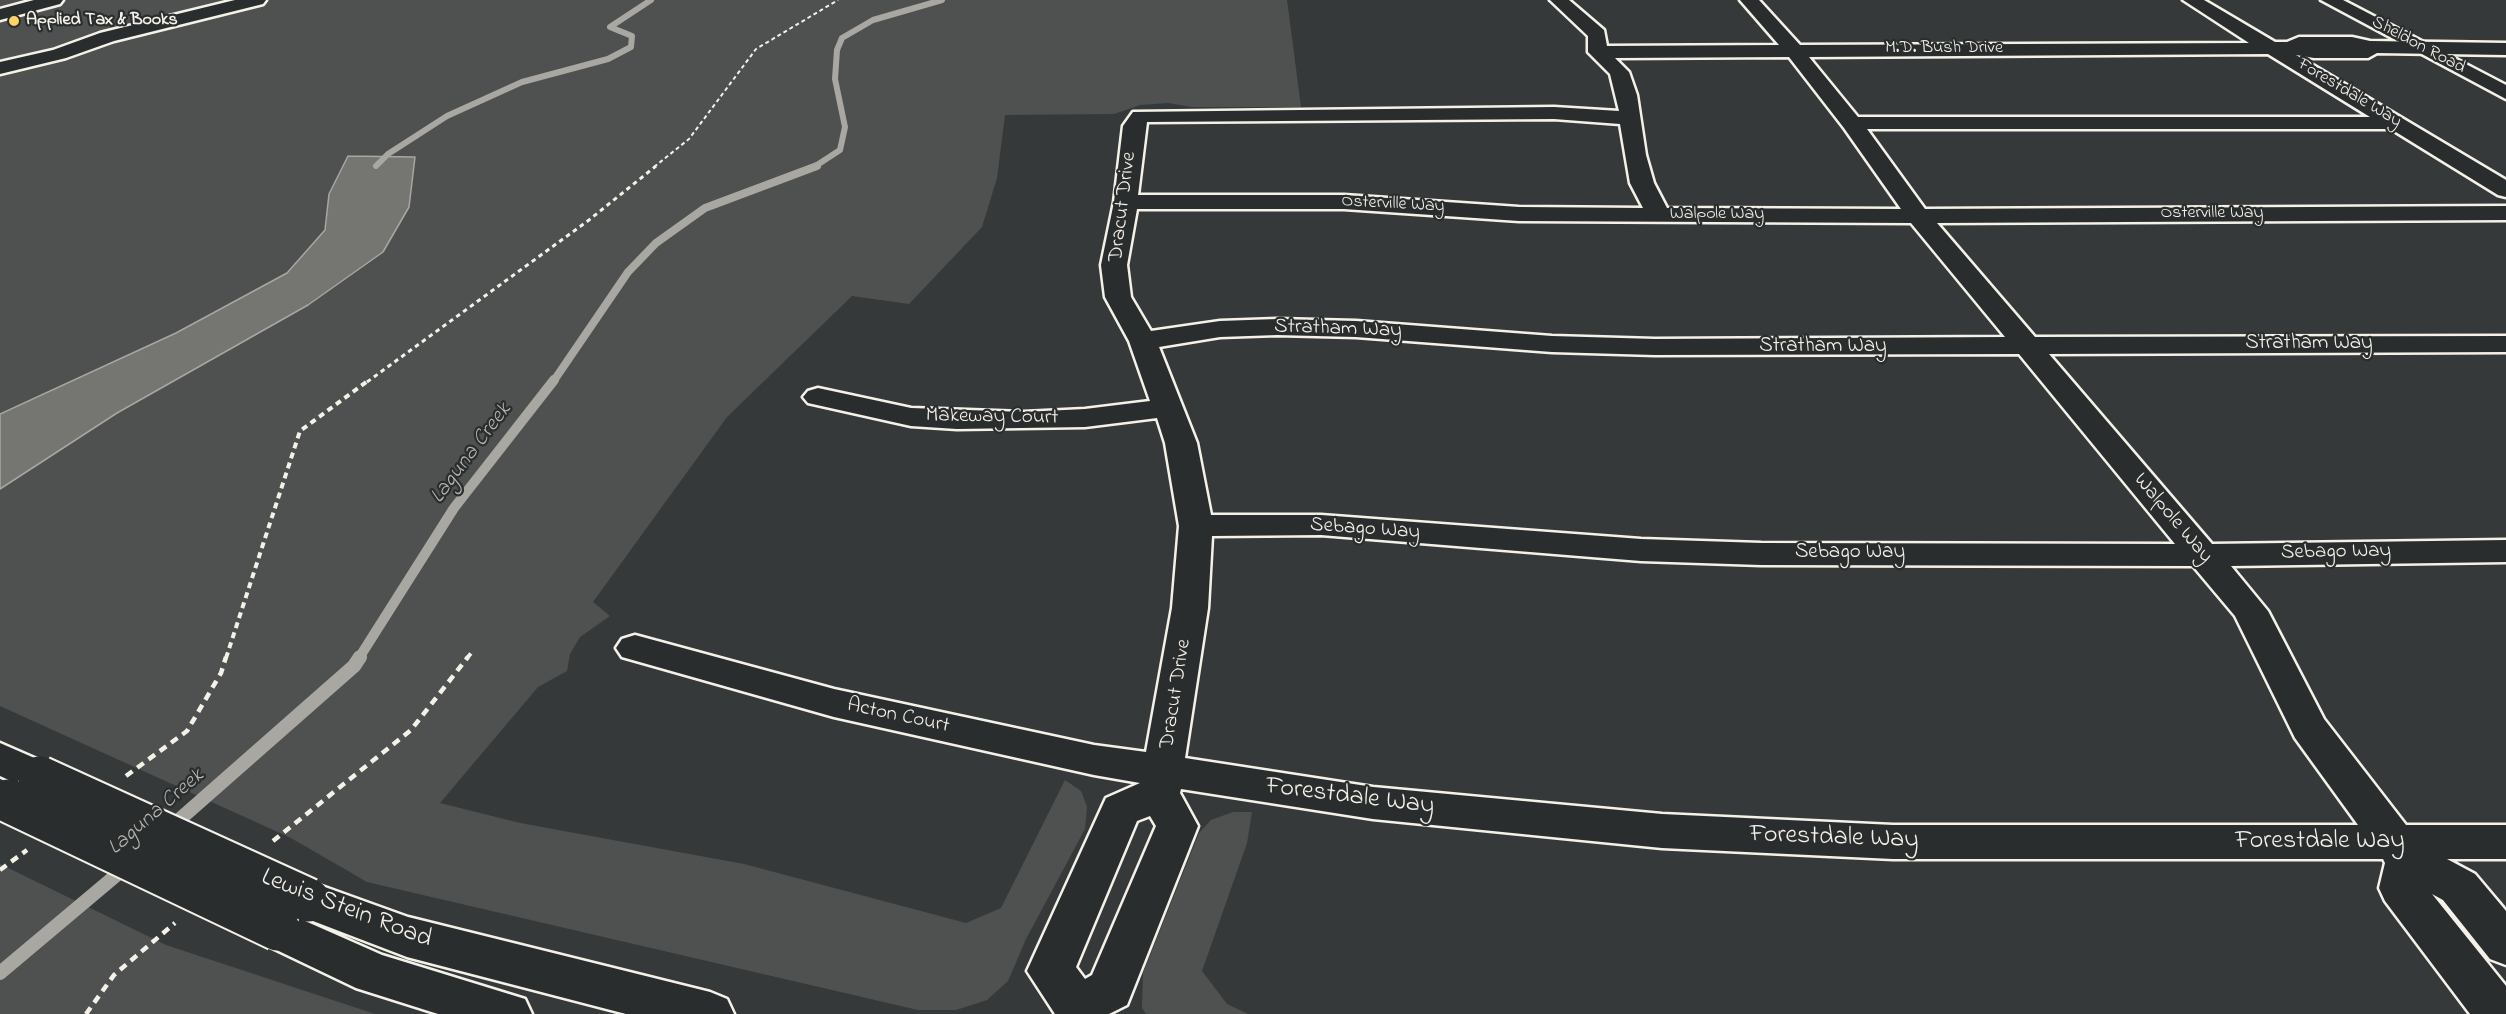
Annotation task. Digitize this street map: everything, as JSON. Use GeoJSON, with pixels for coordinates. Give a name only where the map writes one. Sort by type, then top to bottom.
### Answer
{"type":"FeatureCollection","features":[{"type":"Feature","properties":{"kind":"street"},"geometry":{"type":"LineString","coordinates":[[0,15],[54,0]]}},
{"type":"Feature","properties":{"kind":"street"},"geometry":{"type":"LineString","coordinates":[[0,68],[59,54],[107,37],[257,0]]}},
{"type":"Feature","properties":{"kind":"street"},"geometry":{"type":"LineString","coordinates":[[1559,0],[1597,34],[1598,52]]}},
{"type":"Feature","properties":{"kind":"street","name":"Walpole Way"},"geometry":{"type":"LineString","coordinates":[[1749,0],[1793,49],[1852,123],[1918,216],[2250,611],[2309,728],[2402,852]]}},
{"type":"Feature","properties":{"kind":"street","name":"Forestdale Way"},"geometry":{"type":"LineString","coordinates":[[2192,0],[2282,48],[2506,190]]}},
{"type":"Feature","properties":{"kind":"street","name":"Sheldon Road"},"geometry":{"type":"LineString","coordinates":[[2330,0],[2506,93]]}},
{"type":"Feature","properties":{"kind":"street","name":"Sheldon Road"},"geometry":{"type":"LineString","coordinates":[[2363,0],[2506,73]]}},
{"type":"Feature","properties":{"kind":"street","name":"M.D. Bush Drive"},"geometry":{"type":"LineString","coordinates":[[1598,52],[1793,49],[2282,48],[2314,52],[2368,52],[2370,47],[2506,49]]}},
{"type":"Feature","properties":{"kind":"street","name":"Walpole Way"},"geometry":{"type":"LineString","coordinates":[[1598,52],[1619,72],[1627,95],[1635,155],[1642,183],[1659,215],[1918,216]]}},
{"type":"Feature","properties":{"kind":"street","name":"Dracut Drive"},"geometry":{"type":"LineString","coordinates":[[1162,783],[1190,608],[1196,526],[1181,443],[1143,341],[1118,297],[1114,265],[1126,202],[1134,126],[1140,116],[1554,113],[1630,118]]}},
{"type":"Feature","properties":{"kind":"street"},"geometry":{"type":"LineString","coordinates":[[1852,123],[2397,123]]}},
{"type":"Feature","properties":{"kind":"street","name":"Osterville Way"},"geometry":{"type":"LineString","coordinates":[[1126,202],[1344,202],[1519,214],[1659,215]]}},
{"type":"Feature","properties":{"kind":"street","name":"Osterville Way"},"geometry":{"type":"LineString","coordinates":[[1918,216],[2506,213]]}},
{"type":"Feature","properties":{"kind":"street","name":"Stratham Way"},"geometry":{"type":"LineString","coordinates":[[1143,341],[1220,329],[1277,327],[1356,329],[1552,344],[1655,347],[2506,344]]}},
{"type":"Feature","properties":{"kind":"street","name":"Makeway Court"},"geometry":{"type":"LineString","coordinates":[[818,397],[911,417],[957,420],[1024,422],[1168,408]]}},
{"type":"Feature","properties":{"kind":"street","name":"Sebago Way"},"geometry":{"type":"LineString","coordinates":[[1196,526],[1321,525],[1641,550],[1761,554],[2203,555],[2506,551]]}},
{"type":"Feature","properties":{"kind":"street","name":"Acton Court"},"geometry":{"type":"LineString","coordinates":[[635,648],[834,703],[1162,783]]}},
{"type":"Feature","properties":{"kind":"street","name":"Lewis Stein Road"},"geometry":{"type":"LineString","coordinates":[[0,758],[16,791],[293,915],[373,973],[508,1014]]}},
{"type":"Feature","properties":{"kind":"street"},"geometry":{"type":"LineString","coordinates":[[1162,783],[1177,826],[1110,990],[1076,1010],[1051,971],[1121,810],[1162,783]]}},
{"type":"Feature","properties":{"kind":"street","name":"Forestdale Way"},"geometry":{"type":"LineString","coordinates":[[1162,783],[1662,831],[1893,842],[2402,852],[2506,842]]}},
{"type":"Feature","properties":{"kind":"street"},"geometry":{"type":"LineString","coordinates":[[2499,1014],[2401,888],[2402,852],[2459,887],[2506,945]]}},
{"type":"Feature","properties":{"kind":"street","name":"Lewis Stein Road"},"geometry":{"type":"LineString","coordinates":[[293,915],[407,937],[710,1014]]}},
{"type":"Feature","properties":{"kind":"path"},"geometry":{"type":"LineString","coordinates":[[122,780],[187,731],[221,674],[300,431],[589,220],[688,139],[756,49],[838,0]]}},
{"type":"Feature","properties":{"kind":"path"},"geometry":{"type":"LineString","coordinates":[[268,844],[411,730],[473,651]]}},
{"type":"Feature","properties":{"kind":"path"},"geometry":{"type":"LineString","coordinates":[[0,870],[28,849]]}},
{"type":"Feature","properties":{"kind":"path"},"geometry":{"type":"LineString","coordinates":[[86,1014],[114,975],[178,921]]}},
{"type":"Feature","properties":{"kind":"shaded area"},"geometry":{"type":"Polygon","coordinates":[[[0,0],[1287,0],[1301,107],[1192,107],[1168,103],[1140,105],[1114,114],[1005,115],[997,178],[982,227],[909,304],[852,296],[727,417],[593,602],[610,616],[580,637],[570,654],[567,671],[538,687],[440,803],[520,823],[744,864],[966,923],[1001,908],[1065,780],[1081,791],[1087,807],[1085,829],[1026,939],[1008,981],[987,1000],[956,1010],[918,1010],[367,882],[291,838],[0,706],[0,489],[117,413],[308,305],[383,252],[415,157],[348,156],[329,194],[325,230],[287,273],[176,333],[0,414],[0,0]]]}},
{"type":"Feature","properties":{"kind":"shaded area"},"geometry":{"type":"Polygon","coordinates":[[[348,156],[415,157],[409,207],[383,252],[308,305],[117,413],[0,489],[0,414],[176,333],[287,273],[325,230],[329,194],[348,156]]]}},
{"type":"Feature","properties":{"kind":"shaded area"},"geometry":{"type":"Polygon","coordinates":[[[1233,812],[1252,812],[1247,843],[1202,971],[1227,1004],[1248,1014],[1146,1014],[1142,1008],[1143,973],[1199,833],[1211,820],[1233,812]]]}},
{"type":"Feature","properties":{"kind":"shaded area"},"geometry":{"type":"Polygon","coordinates":[[[0,864],[166,945],[375,1014],[0,1014],[0,864]]]}},
{"type":"Feature","properties":{"kind":"waterway","name":"Laguna Creek"},"geometry":{"type":"LineString","coordinates":[[376,166],[388,154],[447,116],[522,82],[608,59],[631,47],[632,36],[610,27],[651,0]]}},
{"type":"Feature","properties":{"kind":"waterway","name":"Laguna Creek"},"geometry":{"type":"LineString","coordinates":[[814,167],[840,150],[845,127],[835,79],[837,50],[842,38],[873,20],[942,0]]}},
{"type":"Feature","properties":{"kind":"waterway","name":"Laguna Creek"},"geometry":{"type":"LineString","coordinates":[[553,382],[628,272],[656,243],[705,208],[817,166]]}},
{"type":"Feature","properties":{"kind":"waterway","name":"Laguna Creek"},"geometry":{"type":"LineString","coordinates":[[359,658],[454,508],[554,380]]}},
{"type":"Feature","properties":{"kind":"waterway","name":"Laguna Creek"},"geometry":{"type":"LineString","coordinates":[[171,827],[354,666],[360,657]]}},
{"type":"Feature","properties":{"kind":"waterway","name":"Laguna Creek"},"geometry":{"type":"LineString","coordinates":[[0,973],[126,867]]}},
{"type":"Feature","properties":{"kind":"place","name":"Applied Tax & Books"},"geometry":{"type":"Point","coordinates":[14,21]}}]}
